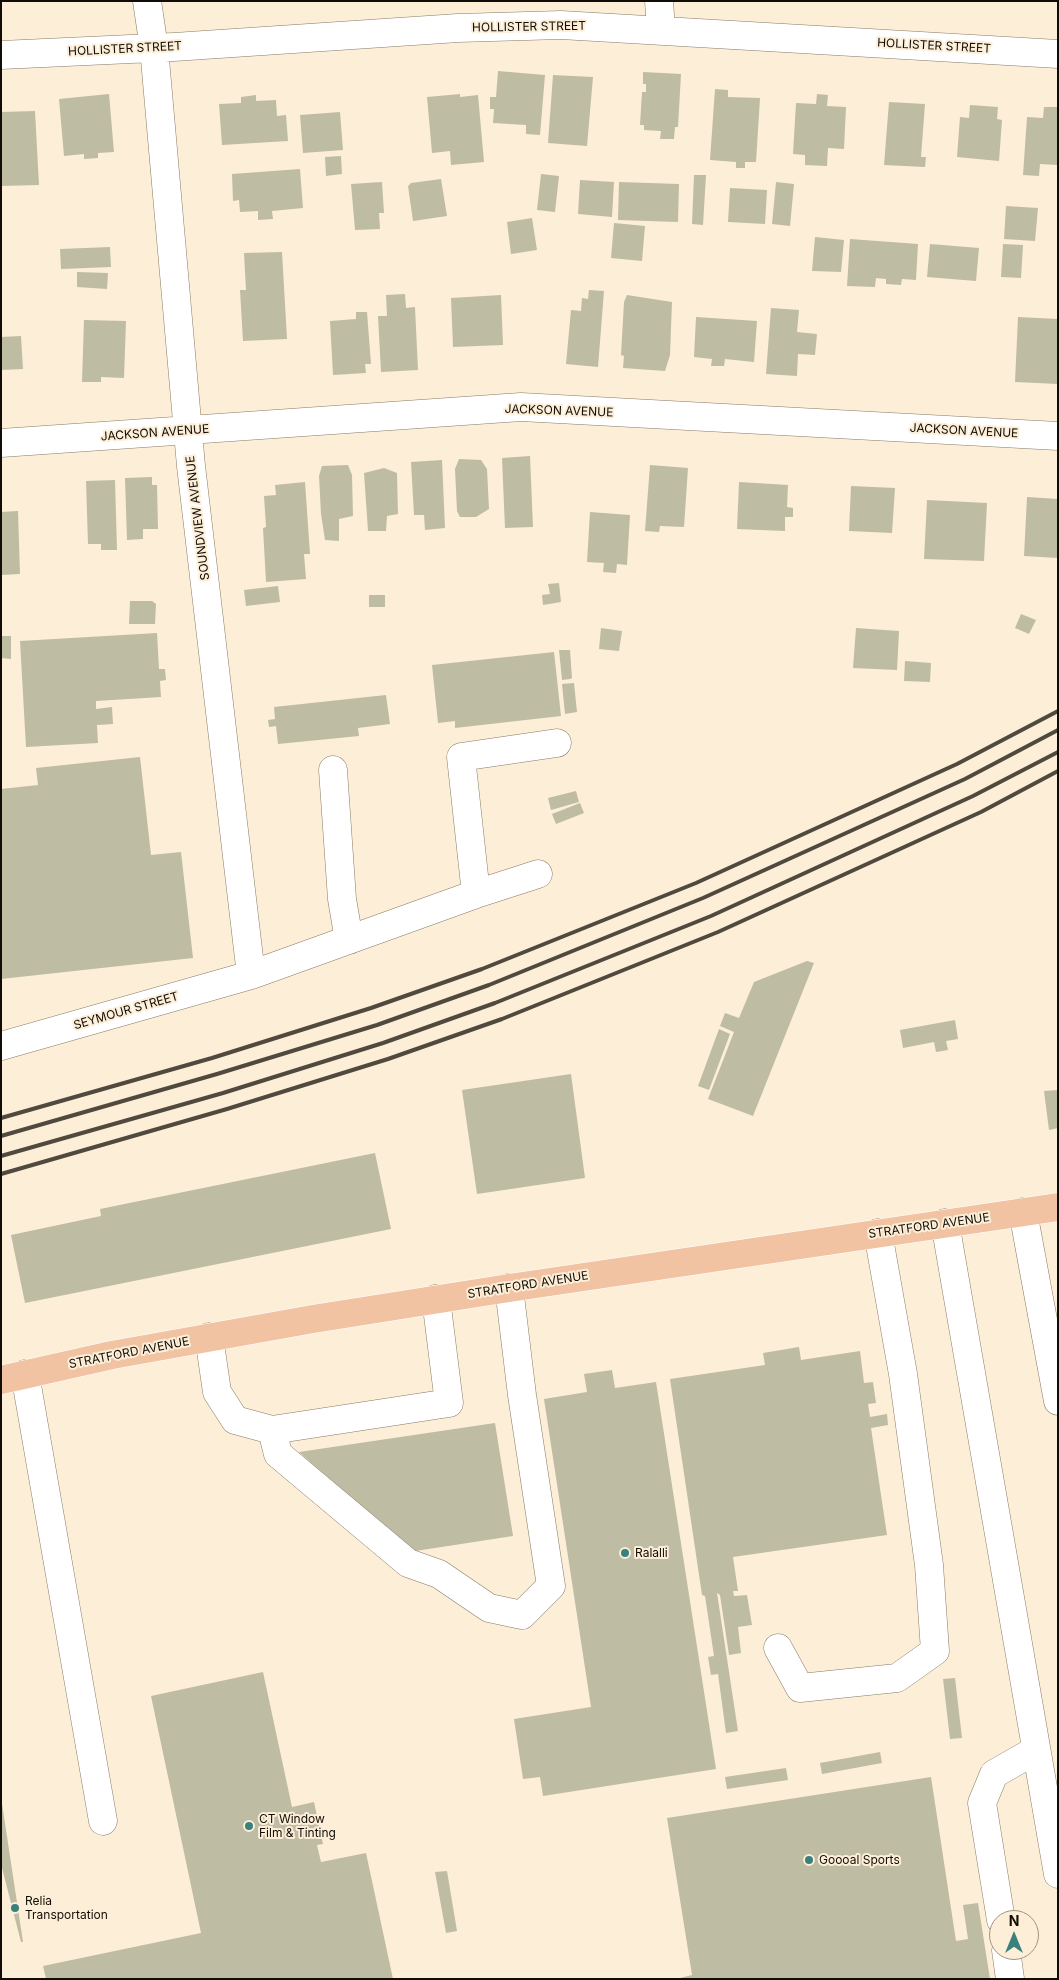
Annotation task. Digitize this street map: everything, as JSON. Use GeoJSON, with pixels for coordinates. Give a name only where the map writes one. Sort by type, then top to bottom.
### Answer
{"type":"FeatureCollection","features":[{"type":"Feature","properties":{"kind":"main road","name":"STRATFORD AVENUE"},"geometry":{"type":"LineString","coordinates":[[13,1377],[112,1355],[209,1337],[436,1299],[1058,1207]]}},
{"type":"Feature","properties":{"kind":"street","name":"SOUNDVIEW AVENUE"},"geometry":{"type":"LineString","coordinates":[[147,1],[154,48],[188,431],[251,975]]}},
{"type":"Feature","properties":{"kind":"street"},"geometry":{"type":"LineString","coordinates":[[659,1],[661,30]]}},
{"type":"Feature","properties":{"kind":"street","name":"HOLLISTER STREET"},"geometry":{"type":"LineString","coordinates":[[1,55],[154,48],[467,28],[561,25],[1058,54]]}},
{"type":"Feature","properties":{"kind":"street","name":"JACKSON AVENUE"},"geometry":{"type":"LineString","coordinates":[[1,442],[188,431],[521,407],[1058,436]]}},
{"type":"Feature","properties":{"kind":"street"},"geometry":{"type":"LineString","coordinates":[[476,894],[461,757],[556,743]]}},
{"type":"Feature","properties":{"kind":"street"},"geometry":{"type":"LineString","coordinates":[[332,770],[342,900],[349,940]]}},
{"type":"Feature","properties":{"kind":"street","name":"SEYMOUR STREET"},"geometry":{"type":"LineString","coordinates":[[1,1046],[251,975],[476,894],[538,874]]}},
{"type":"Feature","properties":{"kind":"street"},"geometry":{"type":"LineString","coordinates":[[1023,1212],[1048,1294],[1058,1401]]}},
{"type":"Feature","properties":{"kind":"street"},"geometry":{"type":"LineString","coordinates":[[945,1223],[1058,1874]]}},
{"type":"Feature","properties":{"kind":"street"},"geometry":{"type":"LineString","coordinates":[[778,1648],[800,1688],[897,1678],[935,1651],[929,1565],[904,1374],[878,1233]]}},
{"type":"Feature","properties":{"kind":"street"},"geometry":{"type":"LineString","coordinates":[[272,1430],[278,1454],[408,1562],[440,1574],[489,1608],[522,1615],[551,1586],[522,1395],[509,1288]]}},
{"type":"Feature","properties":{"kind":"street"},"geometry":{"type":"LineString","coordinates":[[209,1337],[217,1392],[235,1420],[272,1430],[449,1402],[436,1299]]}},
{"type":"Feature","properties":{"kind":"street"},"geometry":{"type":"LineString","coordinates":[[13,1377],[103,1821]]}},
{"type":"Feature","properties":{"kind":"street"},"geometry":{"type":"LineString","coordinates":[[999,1910],[982,1803],[994,1774],[1036,1750]]}},
{"type":"Feature","properties":{"kind":"street"},"geometry":{"type":"LineString","coordinates":[[1007,1960],[1010,1979]]}},
{"type":"Feature","properties":{"kind":"building"},"geometry":{"type":"Polygon","coordinates":[[[498,71],[545,75],[540,135],[526,134],[526,125],[493,123],[494,109],[490,109],[490,97],[496,97],[498,71]]]}},
{"type":"Feature","properties":{"kind":"building"},"geometry":{"type":"Polygon","coordinates":[[[643,72],[681,74],[678,127],[675,127],[674,139],[660,139],[661,131],[644,130],[644,125],[640,125],[642,92],[646,92],[646,84],[643,84],[643,72]]]}},
{"type":"Feature","properties":{"kind":"building"},"geometry":{"type":"Polygon","coordinates":[[[553,75],[593,77],[587,146],[548,143],[553,75]]]}},
{"type":"Feature","properties":{"kind":"building"},"geometry":{"type":"Polygon","coordinates":[[[715,89],[728,90],[728,97],[760,98],[756,162],[745,162],[745,168],[736,168],[736,162],[710,160],[715,89]]]}},
{"type":"Feature","properties":{"kind":"building"},"geometry":{"type":"Polygon","coordinates":[[[109,94],[114,152],[98,153],[98,158],[84,159],[84,154],[64,156],[59,99],[109,94]]]}},
{"type":"Feature","properties":{"kind":"building"},"geometry":{"type":"Polygon","coordinates":[[[460,94],[460,97],[478,95],[484,162],[451,165],[450,151],[432,153],[427,97],[460,94]]]}},
{"type":"Feature","properties":{"kind":"building"},"geometry":{"type":"Polygon","coordinates":[[[817,94],[828,95],[827,106],[846,107],[844,149],[828,148],[827,166],[805,165],[805,155],[793,154],[796,103],[816,104],[817,94]]]}},
{"type":"Feature","properties":{"kind":"building"},"geometry":{"type":"Polygon","coordinates":[[[256,95],[256,101],[276,100],[277,116],[286,115],[288,141],[222,145],[219,104],[241,103],[241,97],[256,95]]]}},
{"type":"Feature","properties":{"kind":"building"},"geometry":{"type":"Polygon","coordinates":[[[889,102],[925,104],[921,157],[926,157],[925,167],[884,165],[889,102]]]}},
{"type":"Feature","properties":{"kind":"building"},"geometry":{"type":"Polygon","coordinates":[[[970,105],[998,107],[997,119],[1002,120],[999,161],[957,157],[960,117],[969,118],[970,105]]]}},
{"type":"Feature","properties":{"kind":"building"},"geometry":{"type":"Polygon","coordinates":[[[1044,107],[1058,107],[1058,165],[1040,164],[1039,176],[1023,175],[1027,117],[1043,118],[1044,107]]]}},
{"type":"Feature","properties":{"kind":"building"},"geometry":{"type":"Polygon","coordinates":[[[35,111],[39,185],[1,186],[1,112],[35,111]]]}},
{"type":"Feature","properties":{"kind":"building"},"geometry":{"type":"Polygon","coordinates":[[[340,112],[343,150],[303,153],[300,115],[340,112]]]}},
{"type":"Feature","properties":{"kind":"building"},"geometry":{"type":"Polygon","coordinates":[[[341,156],[342,174],[326,176],[325,157],[341,156]]]}},
{"type":"Feature","properties":{"kind":"building"},"geometry":{"type":"Polygon","coordinates":[[[300,169],[303,208],[272,211],[273,219],[258,220],[258,211],[240,212],[239,200],[233,201],[232,174],[300,169]]]}},
{"type":"Feature","properties":{"kind":"building"},"geometry":{"type":"Polygon","coordinates":[[[541,174],[559,176],[555,212],[537,210],[541,174]]]}},
{"type":"Feature","properties":{"kind":"building"},"geometry":{"type":"Polygon","coordinates":[[[694,175],[706,175],[703,225],[692,224],[694,175]]]}},
{"type":"Feature","properties":{"kind":"building"},"geometry":{"type":"Polygon","coordinates":[[[441,179],[447,216],[413,221],[408,186],[411,183],[441,179]]]}},
{"type":"Feature","properties":{"kind":"building"},"geometry":{"type":"Polygon","coordinates":[[[580,180],[614,182],[612,217],[578,214],[580,180]]]}},
{"type":"Feature","properties":{"kind":"building"},"geometry":{"type":"Polygon","coordinates":[[[382,182],[384,213],[379,213],[380,229],[355,230],[351,184],[382,182]]]}},
{"type":"Feature","properties":{"kind":"building"},"geometry":{"type":"Polygon","coordinates":[[[619,182],[679,184],[678,222],[618,220],[619,182]]]}},
{"type":"Feature","properties":{"kind":"building"},"geometry":{"type":"Polygon","coordinates":[[[776,182],[794,184],[790,226],[772,224],[776,182]]]}},
{"type":"Feature","properties":{"kind":"building"},"geometry":{"type":"Polygon","coordinates":[[[730,188],[767,190],[765,224],[728,222],[730,188]]]}},
{"type":"Feature","properties":{"kind":"building"},"geometry":{"type":"Polygon","coordinates":[[[1006,206],[1038,208],[1035,241],[1004,239],[1006,206]]]}},
{"type":"Feature","properties":{"kind":"building"},"geometry":{"type":"Polygon","coordinates":[[[532,218],[537,250],[511,254],[507,222],[532,218]]]}},
{"type":"Feature","properties":{"kind":"building"},"geometry":{"type":"Polygon","coordinates":[[[614,223],[645,226],[642,261],[611,258],[614,223]]]}},
{"type":"Feature","properties":{"kind":"building"},"geometry":{"type":"Polygon","coordinates":[[[815,237],[844,240],[841,272],[812,271],[815,237]]]}},
{"type":"Feature","properties":{"kind":"building"},"geometry":{"type":"Polygon","coordinates":[[[850,239],[918,244],[916,280],[902,279],[901,285],[886,284],[886,279],[876,278],[875,287],[847,286],[850,239]]]}},
{"type":"Feature","properties":{"kind":"building"},"geometry":{"type":"Polygon","coordinates":[[[930,244],[979,248],[976,281],[927,277],[930,244]]]}},
{"type":"Feature","properties":{"kind":"building"},"geometry":{"type":"Polygon","coordinates":[[[1003,244],[1023,245],[1021,278],[1001,277],[1003,244]]]}},
{"type":"Feature","properties":{"kind":"building"},"geometry":{"type":"Polygon","coordinates":[[[110,247],[111,267],[61,269],[60,249],[110,247]]]}},
{"type":"Feature","properties":{"kind":"building"},"geometry":{"type":"Polygon","coordinates":[[[282,252],[287,339],[243,341],[240,290],[246,290],[244,253],[282,252]]]}},
{"type":"Feature","properties":{"kind":"building"},"geometry":{"type":"Polygon","coordinates":[[[77,272],[108,273],[107,289],[77,287],[77,272]]]}},
{"type":"Feature","properties":{"kind":"building"},"geometry":{"type":"Polygon","coordinates":[[[589,290],[604,291],[598,367],[566,364],[571,310],[581,311],[582,298],[588,299],[589,290]]]}},
{"type":"Feature","properties":{"kind":"building"},"geometry":{"type":"Polygon","coordinates":[[[405,294],[406,308],[415,307],[418,370],[381,372],[378,316],[387,316],[386,295],[405,294]]]}},
{"type":"Feature","properties":{"kind":"building"},"geometry":{"type":"Polygon","coordinates":[[[501,295],[503,345],[453,347],[451,298],[501,295]]]}},
{"type":"Feature","properties":{"kind":"building"},"geometry":{"type":"Polygon","coordinates":[[[627,295],[672,302],[670,355],[665,371],[623,368],[624,356],[621,355],[624,302],[627,295]]]}},
{"type":"Feature","properties":{"kind":"building"},"geometry":{"type":"Polygon","coordinates":[[[771,308],[799,310],[797,332],[817,334],[815,355],[798,354],[797,376],[766,374],[771,308]]]}},
{"type":"Feature","properties":{"kind":"building"},"geometry":{"type":"Polygon","coordinates":[[[356,312],[367,312],[371,364],[365,364],[366,373],[333,375],[330,321],[356,319],[356,312]]]}},
{"type":"Feature","properties":{"kind":"building"},"geometry":{"type":"Polygon","coordinates":[[[696,317],[757,321],[754,362],[725,359],[724,366],[711,366],[712,359],[694,357],[696,317]]]}},
{"type":"Feature","properties":{"kind":"building"},"geometry":{"type":"Polygon","coordinates":[[[1018,317],[1058,319],[1058,384],[1015,382],[1018,317]]]}},
{"type":"Feature","properties":{"kind":"building"},"geometry":{"type":"Polygon","coordinates":[[[84,320],[126,321],[124,378],[101,377],[101,382],[82,382],[84,320]]]}},
{"type":"Feature","properties":{"kind":"building"},"geometry":{"type":"Polygon","coordinates":[[[21,336],[23,369],[1,370],[1,337],[21,336]]]}},
{"type":"Feature","properties":{"kind":"building"},"geometry":{"type":"Polygon","coordinates":[[[530,456],[533,527],[505,528],[502,458],[530,456]]]}},
{"type":"Feature","properties":{"kind":"building"},"geometry":{"type":"Polygon","coordinates":[[[459,459],[481,460],[487,469],[489,509],[476,517],[460,517],[457,511],[455,469],[459,459]]]}},
{"type":"Feature","properties":{"kind":"building"},"geometry":{"type":"Polygon","coordinates":[[[442,460],[445,528],[425,530],[424,515],[414,515],[411,462],[442,460]]]}},
{"type":"Feature","properties":{"kind":"building"},"geometry":{"type":"Polygon","coordinates":[[[348,465],[352,475],[353,516],[339,519],[339,541],[325,540],[321,514],[319,476],[322,466],[348,465]]]}},
{"type":"Feature","properties":{"kind":"building"},"geometry":{"type":"Polygon","coordinates":[[[650,465],[688,468],[684,527],[660,526],[659,532],[645,531],[650,465]]]}},
{"type":"Feature","properties":{"kind":"building"},"geometry":{"type":"Polygon","coordinates":[[[384,468],[397,473],[398,514],[387,516],[386,531],[368,531],[364,473],[384,468]]]}},
{"type":"Feature","properties":{"kind":"building"},"geometry":{"type":"Polygon","coordinates":[[[152,477],[152,485],[157,485],[158,529],[143,529],[143,539],[127,540],[125,478],[152,477]]]}},
{"type":"Feature","properties":{"kind":"building"},"geometry":{"type":"Polygon","coordinates":[[[115,480],[117,550],[101,550],[101,544],[88,544],[86,481],[115,480]]]}},
{"type":"Feature","properties":{"kind":"building"},"geometry":{"type":"Polygon","coordinates":[[[305,482],[310,554],[304,554],[306,579],[266,582],[263,528],[266,527],[264,496],[276,495],[275,485],[305,482]]]}},
{"type":"Feature","properties":{"kind":"building"},"geometry":{"type":"Polygon","coordinates":[[[739,482],[788,485],[787,507],[793,508],[793,517],[785,517],[785,531],[737,529],[739,482]]]}},
{"type":"Feature","properties":{"kind":"building"},"geometry":{"type":"Polygon","coordinates":[[[851,486],[895,488],[892,533],[849,531],[851,486]]]}},
{"type":"Feature","properties":{"kind":"building"},"geometry":{"type":"Polygon","coordinates":[[[1027,497],[1058,499],[1058,558],[1024,556],[1027,497]]]}},
{"type":"Feature","properties":{"kind":"building"},"geometry":{"type":"Polygon","coordinates":[[[927,500],[987,503],[984,561],[924,559],[927,500]]]}},
{"type":"Feature","properties":{"kind":"building"},"geometry":{"type":"Polygon","coordinates":[[[18,511],[20,574],[1,575],[1,512],[18,511]]]}},
{"type":"Feature","properties":{"kind":"building"},"geometry":{"type":"Polygon","coordinates":[[[590,512],[630,515],[627,565],[617,564],[616,573],[603,572],[604,563],[587,562],[590,512]]]}},
{"type":"Feature","properties":{"kind":"building"},"geometry":{"type":"Polygon","coordinates":[[[559,583],[561,602],[543,605],[542,595],[550,594],[548,584],[559,583]]]}},
{"type":"Feature","properties":{"kind":"building"},"geometry":{"type":"Polygon","coordinates":[[[278,586],[280,602],[246,606],[244,590],[278,586]]]}},
{"type":"Feature","properties":{"kind":"building"},"geometry":{"type":"Polygon","coordinates":[[[369,595],[385,595],[385,607],[369,607],[369,595]]]}},
{"type":"Feature","properties":{"kind":"building"},"geometry":{"type":"Polygon","coordinates":[[[130,601],[152,601],[156,604],[155,624],[129,624],[130,601]]]}},
{"type":"Feature","properties":{"kind":"building"},"geometry":{"type":"Polygon","coordinates":[[[1021,614],[1036,620],[1029,634],[1015,628],[1021,614]]]}},
{"type":"Feature","properties":{"kind":"building"},"geometry":{"type":"Polygon","coordinates":[[[601,628],[622,631],[619,651],[599,649],[601,628]]]}},
{"type":"Feature","properties":{"kind":"building"},"geometry":{"type":"Polygon","coordinates":[[[856,628],[899,631],[897,670],[853,668],[856,628]]]}},
{"type":"Feature","properties":{"kind":"building"},"geometry":{"type":"Polygon","coordinates":[[[157,633],[159,669],[165,669],[166,680],[160,681],[161,697],[96,701],[96,709],[112,707],[113,724],[97,725],[98,743],[26,747],[20,641],[157,633]]]}},
{"type":"Feature","properties":{"kind":"building"},"geometry":{"type":"Polygon","coordinates":[[[1,636],[11,636],[11,659],[1,658],[1,636]]]}},
{"type":"Feature","properties":{"kind":"building"},"geometry":{"type":"Polygon","coordinates":[[[559,650],[570,650],[572,678],[570,679],[562,680],[559,650]]]}},
{"type":"Feature","properties":{"kind":"building"},"geometry":{"type":"Polygon","coordinates":[[[554,652],[561,716],[455,728],[455,721],[438,723],[432,665],[554,652]]]}},
{"type":"Feature","properties":{"kind":"building"},"geometry":{"type":"Polygon","coordinates":[[[905,661],[931,663],[930,682],[904,681],[905,661]]]}},
{"type":"Feature","properties":{"kind":"building"},"geometry":{"type":"Polygon","coordinates":[[[574,683],[577,712],[565,714],[562,684],[574,683]]]}},
{"type":"Feature","properties":{"kind":"building"},"geometry":{"type":"Polygon","coordinates":[[[386,695],[390,724],[358,728],[359,736],[278,744],[276,726],[269,727],[268,720],[275,719],[274,707],[386,695]]]}},
{"type":"Feature","properties":{"kind":"building"},"geometry":{"type":"Polygon","coordinates":[[[140,757],[151,855],[181,852],[193,958],[1,979],[1,789],[38,785],[36,768],[140,757]]]}},
{"type":"Feature","properties":{"kind":"building"},"geometry":{"type":"Polygon","coordinates":[[[576,791],[579,802],[551,810],[548,798],[576,791]]]}},
{"type":"Feature","properties":{"kind":"building"},"geometry":{"type":"Polygon","coordinates":[[[580,803],[584,813],[556,824],[552,814],[580,803]]]}},
{"type":"Feature","properties":{"kind":"building"},"geometry":{"type":"Polygon","coordinates":[[[807,961],[814,963],[753,1116],[708,1099],[734,1032],[720,1026],[725,1013],[739,1018],[754,982],[807,961]]]}},
{"type":"Feature","properties":{"kind":"building"},"geometry":{"type":"Polygon","coordinates":[[[955,1020],[958,1039],[946,1041],[948,1050],[936,1052],[934,1042],[903,1048],[900,1030],[955,1020]]]}},
{"type":"Feature","properties":{"kind":"building"},"geometry":{"type":"Polygon","coordinates":[[[719,1029],[730,1034],[709,1090],[698,1086],[719,1029]]]}},
{"type":"Feature","properties":{"kind":"building"},"geometry":{"type":"Polygon","coordinates":[[[571,1074],[585,1178],[477,1194],[462,1090],[571,1074]]]}},
{"type":"Feature","properties":{"kind":"building"},"geometry":{"type":"Polygon","coordinates":[[[1058,1090],[1058,1128],[1049,1130],[1044,1091],[1058,1090]]]}},
{"type":"Feature","properties":{"kind":"building"},"geometry":{"type":"Polygon","coordinates":[[[375,1153],[391,1229],[25,1303],[11,1235],[101,1216],[100,1209],[375,1153]]]}},
{"type":"Feature","properties":{"kind":"building"},"geometry":{"type":"Polygon","coordinates":[[[799,1347],[801,1360],[860,1351],[864,1383],[873,1382],[876,1403],[868,1404],[870,1417],[887,1414],[888,1425],[871,1428],[887,1535],[733,1557],[738,1591],[733,1591],[734,1596],[747,1595],[752,1625],[738,1627],[741,1653],[729,1655],[720,1595],[717,1593],[738,1731],[726,1733],[718,1674],[711,1675],[708,1657],[714,1656],[705,1596],[702,1595],[670,1379],[765,1365],[763,1353],[799,1347]]]}},
{"type":"Feature","properties":{"kind":"building","name":"Ralalli"},"geometry":{"type":"Polygon","coordinates":[[[612,1370],[615,1388],[656,1382],[716,1769],[543,1796],[540,1777],[523,1779],[514,1719],[591,1707],[544,1399],[587,1392],[584,1374],[612,1370]]]}},
{"type":"Feature","properties":{"kind":"building"},"geometry":{"type":"Polygon","coordinates":[[[495,1423],[513,1536],[409,1552],[299,1452],[495,1423]]]}},
{"type":"Feature","properties":{"kind":"building","name":"CT Window Film & Tinting"},"geometry":{"type":"Polygon","coordinates":[[[263,1672],[292,1807],[314,1802],[323,1844],[317,1845],[321,1862],[366,1853],[393,1979],[46,1979],[43,1966],[201,1933],[151,1696],[263,1672]]]}},
{"type":"Feature","properties":{"kind":"building"},"geometry":{"type":"Polygon","coordinates":[[[955,1678],[962,1738],[950,1739],[943,1679],[955,1678]]]}},
{"type":"Feature","properties":{"kind":"building"},"geometry":{"type":"Polygon","coordinates":[[[880,1752],[882,1763],[822,1774],[820,1763],[880,1752]]]}},
{"type":"Feature","properties":{"kind":"building"},"geometry":{"type":"Polygon","coordinates":[[[786,1768],[788,1780],[727,1789],[725,1777],[786,1768]]]}},
{"type":"Feature","properties":{"kind":"building","name":"Goooal Sports"},"geometry":{"type":"Polygon","coordinates":[[[931,1777],[956,1941],[968,1939],[963,1905],[978,1903],[990,1979],[676,1979],[692,1975],[667,1818],[931,1777]]]}},
{"type":"Feature","properties":{"kind":"building","name":"Relia Transportation"},"geometry":{"type":"Polygon","coordinates":[[[1,1797],[23,1942],[21,1942],[1,1864],[1,1797]]]}},
{"type":"Feature","properties":{"kind":"building"},"geometry":{"type":"Polygon","coordinates":[[[447,1871],[457,1931],[446,1933],[435,1872],[447,1871]]]}},
{"type":"Feature","properties":{"kind":"railway"},"geometry":{"type":"LineString","coordinates":[[1,1118],[212,1058],[371,1008],[482,969],[696,883],[957,764],[1058,711]]}},
{"type":"Feature","properties":{"kind":"railway"},"geometry":{"type":"LineString","coordinates":[[1,1136],[217,1074],[377,1025],[489,985],[703,898],[965,779],[1058,730]]}},
{"type":"Feature","properties":{"kind":"railway"},"geometry":{"type":"LineString","coordinates":[[1,1156],[223,1093],[383,1043],[495,1003],[711,916],[973,796],[1058,752]]}},
{"type":"Feature","properties":{"kind":"railway"},"geometry":{"type":"LineString","coordinates":[[1,1174],[227,1109],[388,1059],[502,1019],[718,932],[981,812],[1058,771]]}},
{"type":"Feature","properties":{"kind":"place","name":"Ralalli"},"geometry":{"type":"Point","coordinates":[625,1553]}},
{"type":"Feature","properties":{"kind":"place","name":"CT Window Film & Tinting"},"geometry":{"type":"Point","coordinates":[249,1826]}},
{"type":"Feature","properties":{"kind":"place","name":"Goooal Sports"},"geometry":{"type":"Point","coordinates":[809,1860]}},
{"type":"Feature","properties":{"kind":"place","name":"Relia Transportation"},"geometry":{"type":"Point","coordinates":[15,1908]}}]}
